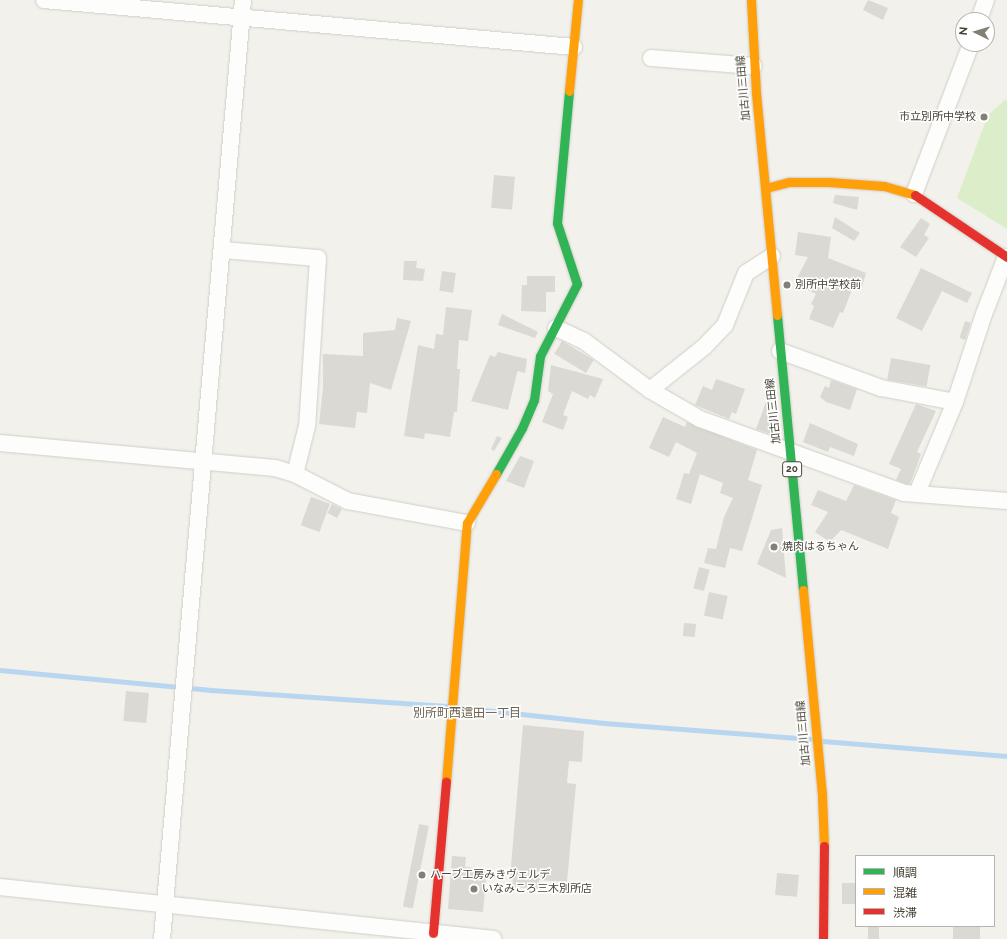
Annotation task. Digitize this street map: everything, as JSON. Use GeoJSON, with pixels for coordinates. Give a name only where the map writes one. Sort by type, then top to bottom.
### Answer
{"type":"FeatureCollection","features":[{"type":"Feature","properties":{"kind":"street"},"geometry":{"type":"LineString","coordinates":[[44,0],[574,47]]}},
{"type":"Feature","properties":{"kind":"street"},"geometry":{"type":"LineString","coordinates":[[162,939],[164,903],[205,461],[243,0]]}},
{"type":"Feature","properties":{"kind":"street"},"geometry":{"type":"LineString","coordinates":[[433,933],[467,523],[522,428],[534,400],[540,356],[556,328],[577,284],[557,223],[578,0]]}},
{"type":"Feature","properties":{"kind":"street","name":"加古川三田線"},"geometry":{"type":"LineString","coordinates":[[751,0],[754,66],[822,796],[825,888],[823,939]]}},
{"type":"Feature","properties":{"kind":"street"},"geometry":{"type":"LineString","coordinates":[[982,12],[986,0]]}},
{"type":"Feature","properties":{"kind":"street"},"geometry":{"type":"LineString","coordinates":[[914,194],[968,52]]}},
{"type":"Feature","properties":{"kind":"street"},"geometry":{"type":"LineString","coordinates":[[651,58],[754,66]]}},
{"type":"Feature","properties":{"kind":"street"},"geometry":{"type":"LineString","coordinates":[[766,188],[789,182],[829,182],[884,186],[914,194],[1007,257],[984,314],[955,402],[917,493]]}},
{"type":"Feature","properties":{"kind":"street"},"geometry":{"type":"LineString","coordinates":[[222,250],[318,258],[307,426],[295,474]]}},
{"type":"Feature","properties":{"kind":"street"},"geometry":{"type":"LineString","coordinates":[[650,390],[704,347],[725,325],[746,274],[772,256]]}},
{"type":"Feature","properties":{"kind":"street"},"geometry":{"type":"LineString","coordinates":[[556,328],[584,341],[650,390],[700,419],[790,450],[904,493],[1007,501]]}},
{"type":"Feature","properties":{"kind":"street"},"geometry":{"type":"LineString","coordinates":[[780,351],[881,388],[955,402]]}},
{"type":"Feature","properties":{"kind":"street"},"geometry":{"type":"LineString","coordinates":[[0,443],[275,468],[295,474],[348,501],[467,523]]}},
{"type":"Feature","properties":{"kind":"street"},"geometry":{"type":"LineString","coordinates":[[0,887],[164,903],[493,939]]}},
{"type":"Feature","properties":{"kind":"green space"},"geometry":{"type":"Polygon","coordinates":[[[1005,100],[1007,101],[1007,229],[957,198],[988,115],[1005,100]]]}},
{"type":"Feature","properties":{"kind":"building"},"geometry":{"type":"Polygon","coordinates":[[[868,0],[888,8],[883,20],[863,10],[868,0]]]}},
{"type":"Feature","properties":{"kind":"building"},"geometry":{"type":"Polygon","coordinates":[[[494,175],[515,177],[512,210],[491,208],[494,175]]]}},
{"type":"Feature","properties":{"kind":"building"},"geometry":{"type":"Polygon","coordinates":[[[835,195],[859,197],[857,210],[833,203],[835,195]]]}},
{"type":"Feature","properties":{"kind":"building"},"geometry":{"type":"Polygon","coordinates":[[[835,217],[860,233],[854,241],[832,228],[835,217]]]}},
{"type":"Feature","properties":{"kind":"building"},"geometry":{"type":"Polygon","coordinates":[[[921,218],[930,224],[924,235],[929,238],[916,257],[900,247],[921,218]]]}},
{"type":"Feature","properties":{"kind":"building"},"geometry":{"type":"Polygon","coordinates":[[[798,232],[831,237],[828,258],[866,273],[862,287],[854,284],[843,313],[840,312],[833,328],[809,319],[814,306],[811,304],[816,294],[794,284],[808,257],[795,255],[798,232]]]}},
{"type":"Feature","properties":{"kind":"building"},"geometry":{"type":"Polygon","coordinates":[[[404,261],[417,261],[416,268],[425,269],[423,281],[403,280],[404,261]]]}},
{"type":"Feature","properties":{"kind":"building"},"geometry":{"type":"Polygon","coordinates":[[[921,268],[972,293],[967,303],[942,291],[922,331],[896,318],[921,268]]]}},
{"type":"Feature","properties":{"kind":"building"},"geometry":{"type":"Polygon","coordinates":[[[442,271],[456,273],[453,293],[439,291],[442,271]]]}},
{"type":"Feature","properties":{"kind":"building"},"geometry":{"type":"Polygon","coordinates":[[[527,276],[555,276],[555,292],[546,292],[546,312],[521,311],[522,285],[527,285],[527,276]]]}},
{"type":"Feature","properties":{"kind":"building"},"geometry":{"type":"Polygon","coordinates":[[[446,307],[472,310],[468,341],[459,340],[457,369],[460,369],[457,412],[454,412],[450,437],[425,433],[424,439],[404,436],[418,345],[434,349],[436,334],[443,335],[446,307]]]}},
{"type":"Feature","properties":{"kind":"building"},"geometry":{"type":"Polygon","coordinates":[[[502,314],[538,332],[535,338],[498,325],[502,314]]]}},
{"type":"Feature","properties":{"kind":"building"},"geometry":{"type":"Polygon","coordinates":[[[397,318],[411,321],[391,390],[370,383],[367,413],[357,412],[355,428],[319,424],[323,388],[323,354],[363,356],[363,333],[395,330],[397,318]]]}},
{"type":"Feature","properties":{"kind":"building"},"geometry":{"type":"Polygon","coordinates":[[[965,321],[971,323],[965,340],[959,338],[965,321]]]}},
{"type":"Feature","properties":{"kind":"building"},"geometry":{"type":"Polygon","coordinates":[[[562,341],[594,360],[586,373],[554,354],[562,341]]]}},
{"type":"Feature","properties":{"kind":"building"},"geometry":{"type":"Polygon","coordinates":[[[498,352],[527,359],[525,373],[518,371],[517,373],[508,410],[471,401],[490,355],[495,357],[498,352]]]}},
{"type":"Feature","properties":{"kind":"building"},"geometry":{"type":"Polygon","coordinates":[[[891,358],[930,365],[927,387],[887,380],[891,358]]]}},
{"type":"Feature","properties":{"kind":"building"},"geometry":{"type":"Polygon","coordinates":[[[551,365],[603,379],[595,398],[590,395],[588,399],[572,391],[563,415],[568,417],[563,430],[542,422],[553,394],[548,391],[551,365]]]}},
{"type":"Feature","properties":{"kind":"building"},"geometry":{"type":"Polygon","coordinates":[[[716,379],[745,389],[736,414],[732,412],[729,419],[695,405],[703,386],[712,390],[716,379]]]}},
{"type":"Feature","properties":{"kind":"building"},"geometry":{"type":"Polygon","coordinates":[[[831,380],[857,389],[850,410],[826,402],[820,397],[825,386],[829,388],[831,380]]]}},
{"type":"Feature","properties":{"kind":"building"},"geometry":{"type":"Polygon","coordinates":[[[771,388],[776,436],[756,429],[771,388]]]}},
{"type":"Feature","properties":{"kind":"building"},"geometry":{"type":"Polygon","coordinates":[[[916,404],[936,411],[917,452],[921,454],[910,484],[906,484],[896,480],[901,469],[889,464],[916,404]]]}},
{"type":"Feature","properties":{"kind":"building"},"geometry":{"type":"Polygon","coordinates":[[[663,417],[685,427],[687,422],[757,450],[748,480],[762,485],[742,551],[730,548],[725,568],[704,563],[708,548],[716,549],[724,517],[733,498],[720,493],[723,483],[700,474],[691,504],[676,499],[684,473],[689,474],[697,453],[676,442],[669,457],[649,448],[663,417]]]}},
{"type":"Feature","properties":{"kind":"building"},"geometry":{"type":"Polygon","coordinates":[[[810,423],[858,444],[854,456],[830,447],[828,452],[803,442],[810,423]]]}},
{"type":"Feature","properties":{"kind":"building"},"geometry":{"type":"Polygon","coordinates":[[[497,436],[502,438],[494,451],[491,449],[497,436]]]}},
{"type":"Feature","properties":{"kind":"building"},"geometry":{"type":"Polygon","coordinates":[[[520,456],[534,461],[524,488],[506,481],[520,456]]]}},
{"type":"Feature","properties":{"kind":"building"},"geometry":{"type":"Polygon","coordinates":[[[854,485],[896,500],[891,513],[899,517],[888,549],[841,530],[830,542],[815,532],[828,512],[811,505],[818,490],[846,501],[854,485]]]}},
{"type":"Feature","properties":{"kind":"building"},"geometry":{"type":"Polygon","coordinates":[[[311,497],[330,504],[320,532],[301,525],[311,497]]]}},
{"type":"Feature","properties":{"kind":"building"},"geometry":{"type":"Polygon","coordinates":[[[332,504],[342,509],[337,518],[327,513],[332,504]]]}},
{"type":"Feature","properties":{"kind":"building","name":"焼肉はるちゃん"},"geometry":{"type":"Polygon","coordinates":[[[782,528],[786,578],[757,564],[771,530],[782,528]]]}},
{"type":"Feature","properties":{"kind":"building"},"geometry":{"type":"Polygon","coordinates":[[[699,567],[710,570],[704,591],[693,588],[699,567]]]}},
{"type":"Feature","properties":{"kind":"building"},"geometry":{"type":"Polygon","coordinates":[[[709,592],[728,596],[723,619],[704,615],[709,592]]]}},
{"type":"Feature","properties":{"kind":"building"},"geometry":{"type":"Polygon","coordinates":[[[684,623],[696,624],[695,637],[683,636],[684,623]]]}},
{"type":"Feature","properties":{"kind":"building"},"geometry":{"type":"Polygon","coordinates":[[[126,691],[149,693],[146,723],[123,721],[126,691]]]}},
{"type":"Feature","properties":{"kind":"building"},"geometry":{"type":"Polygon","coordinates":[[[523,725],[584,731],[582,762],[569,761],[567,783],[576,784],[567,882],[539,880],[538,889],[512,887],[513,878],[510,878],[523,725]]]}},
{"type":"Feature","properties":{"kind":"building"},"geometry":{"type":"Polygon","coordinates":[[[419,824],[429,826],[413,908],[403,906],[419,824]]]}},
{"type":"Feature","properties":{"kind":"building"},"geometry":{"type":"Polygon","coordinates":[[[452,856],[466,857],[465,867],[487,869],[483,912],[448,909],[452,856]]]}},
{"type":"Feature","properties":{"kind":"building"},"geometry":{"type":"Polygon","coordinates":[[[777,873],[799,875],[797,897],[775,895],[777,873]]]}},
{"type":"Feature","properties":{"kind":"building"},"geometry":{"type":"Polygon","coordinates":[[[842,883],[855,883],[855,904],[842,904],[842,883]]]}},
{"type":"Feature","properties":{"kind":"building"},"geometry":{"type":"Polygon","coordinates":[[[868,927],[879,927],[879,939],[868,939],[868,927]]]}},
{"type":"Feature","properties":{"kind":"building"},"geometry":{"type":"Polygon","coordinates":[[[953,927],[980,927],[980,939],[953,939],[953,927]]]}},
{"type":"Feature","properties":{"kind":"waterway"},"geometry":{"type":"LineString","coordinates":[[0,670],[211,690],[446,706]]}},
{"type":"Feature","properties":{"kind":"waterway"},"geometry":{"type":"LineString","coordinates":[[457,707],[604,723],[810,739]]}},
{"type":"Feature","properties":{"kind":"waterway"},"geometry":{"type":"LineString","coordinates":[[823,741],[1007,756]]}},
{"type":"Feature","properties":{"kind":"traffic: fast"},"geometry":{"type":"LineString","coordinates":[[496,474],[522,428],[534,400],[540,356],[577,284],[557,223],[569,91]]}},
{"type":"Feature","properties":{"kind":"traffic: fast"},"geometry":{"type":"LineString","coordinates":[[777,315],[803,590]]}},
{"type":"Feature","properties":{"kind":"traffic: slow"},"geometry":{"type":"LineString","coordinates":[[569,91],[578,0]]}},
{"type":"Feature","properties":{"kind":"traffic: slow"},"geometry":{"type":"LineString","coordinates":[[751,0],[756,93],[777,315]]}},
{"type":"Feature","properties":{"kind":"traffic: slow"},"geometry":{"type":"LineString","coordinates":[[766,188],[789,182],[829,182],[884,186],[915,195]]}},
{"type":"Feature","properties":{"kind":"traffic: slow"},"geometry":{"type":"LineString","coordinates":[[446,782],[467,523],[496,474]]}},
{"type":"Feature","properties":{"kind":"traffic: slow"},"geometry":{"type":"LineString","coordinates":[[803,590],[822,796],[824,846]]}},
{"type":"Feature","properties":{"kind":"traffic: jam"},"geometry":{"type":"LineString","coordinates":[[915,195],[1007,257]]}},
{"type":"Feature","properties":{"kind":"traffic: jam"},"geometry":{"type":"LineString","coordinates":[[433,933],[446,782]]}},
{"type":"Feature","properties":{"kind":"traffic: jam"},"geometry":{"type":"LineString","coordinates":[[823,939],[824,846]]}},
{"type":"Feature","properties":{"kind":"place","name":"市立別所中学校"},"geometry":{"type":"Point","coordinates":[984,117]}},
{"type":"Feature","properties":{"kind":"place","name":"別所中学校前"},"geometry":{"type":"Point","coordinates":[787,285]}},
{"type":"Feature","properties":{"kind":"place","name":"焼肉はるちゃん"},"geometry":{"type":"Point","coordinates":[774,547]}},
{"type":"Feature","properties":{"kind":"place","name":"ハーブ工房みきヴェルデ"},"geometry":{"type":"Point","coordinates":[422,875]}},
{"type":"Feature","properties":{"kind":"place","name":"いなみころ三木別所店"},"geometry":{"type":"Point","coordinates":[474,889]}},
{"type":"Feature","properties":{"kind":"district","name":"別所町西這田一丁目"},"geometry":{"type":"Point","coordinates":[467,714]}}]}
